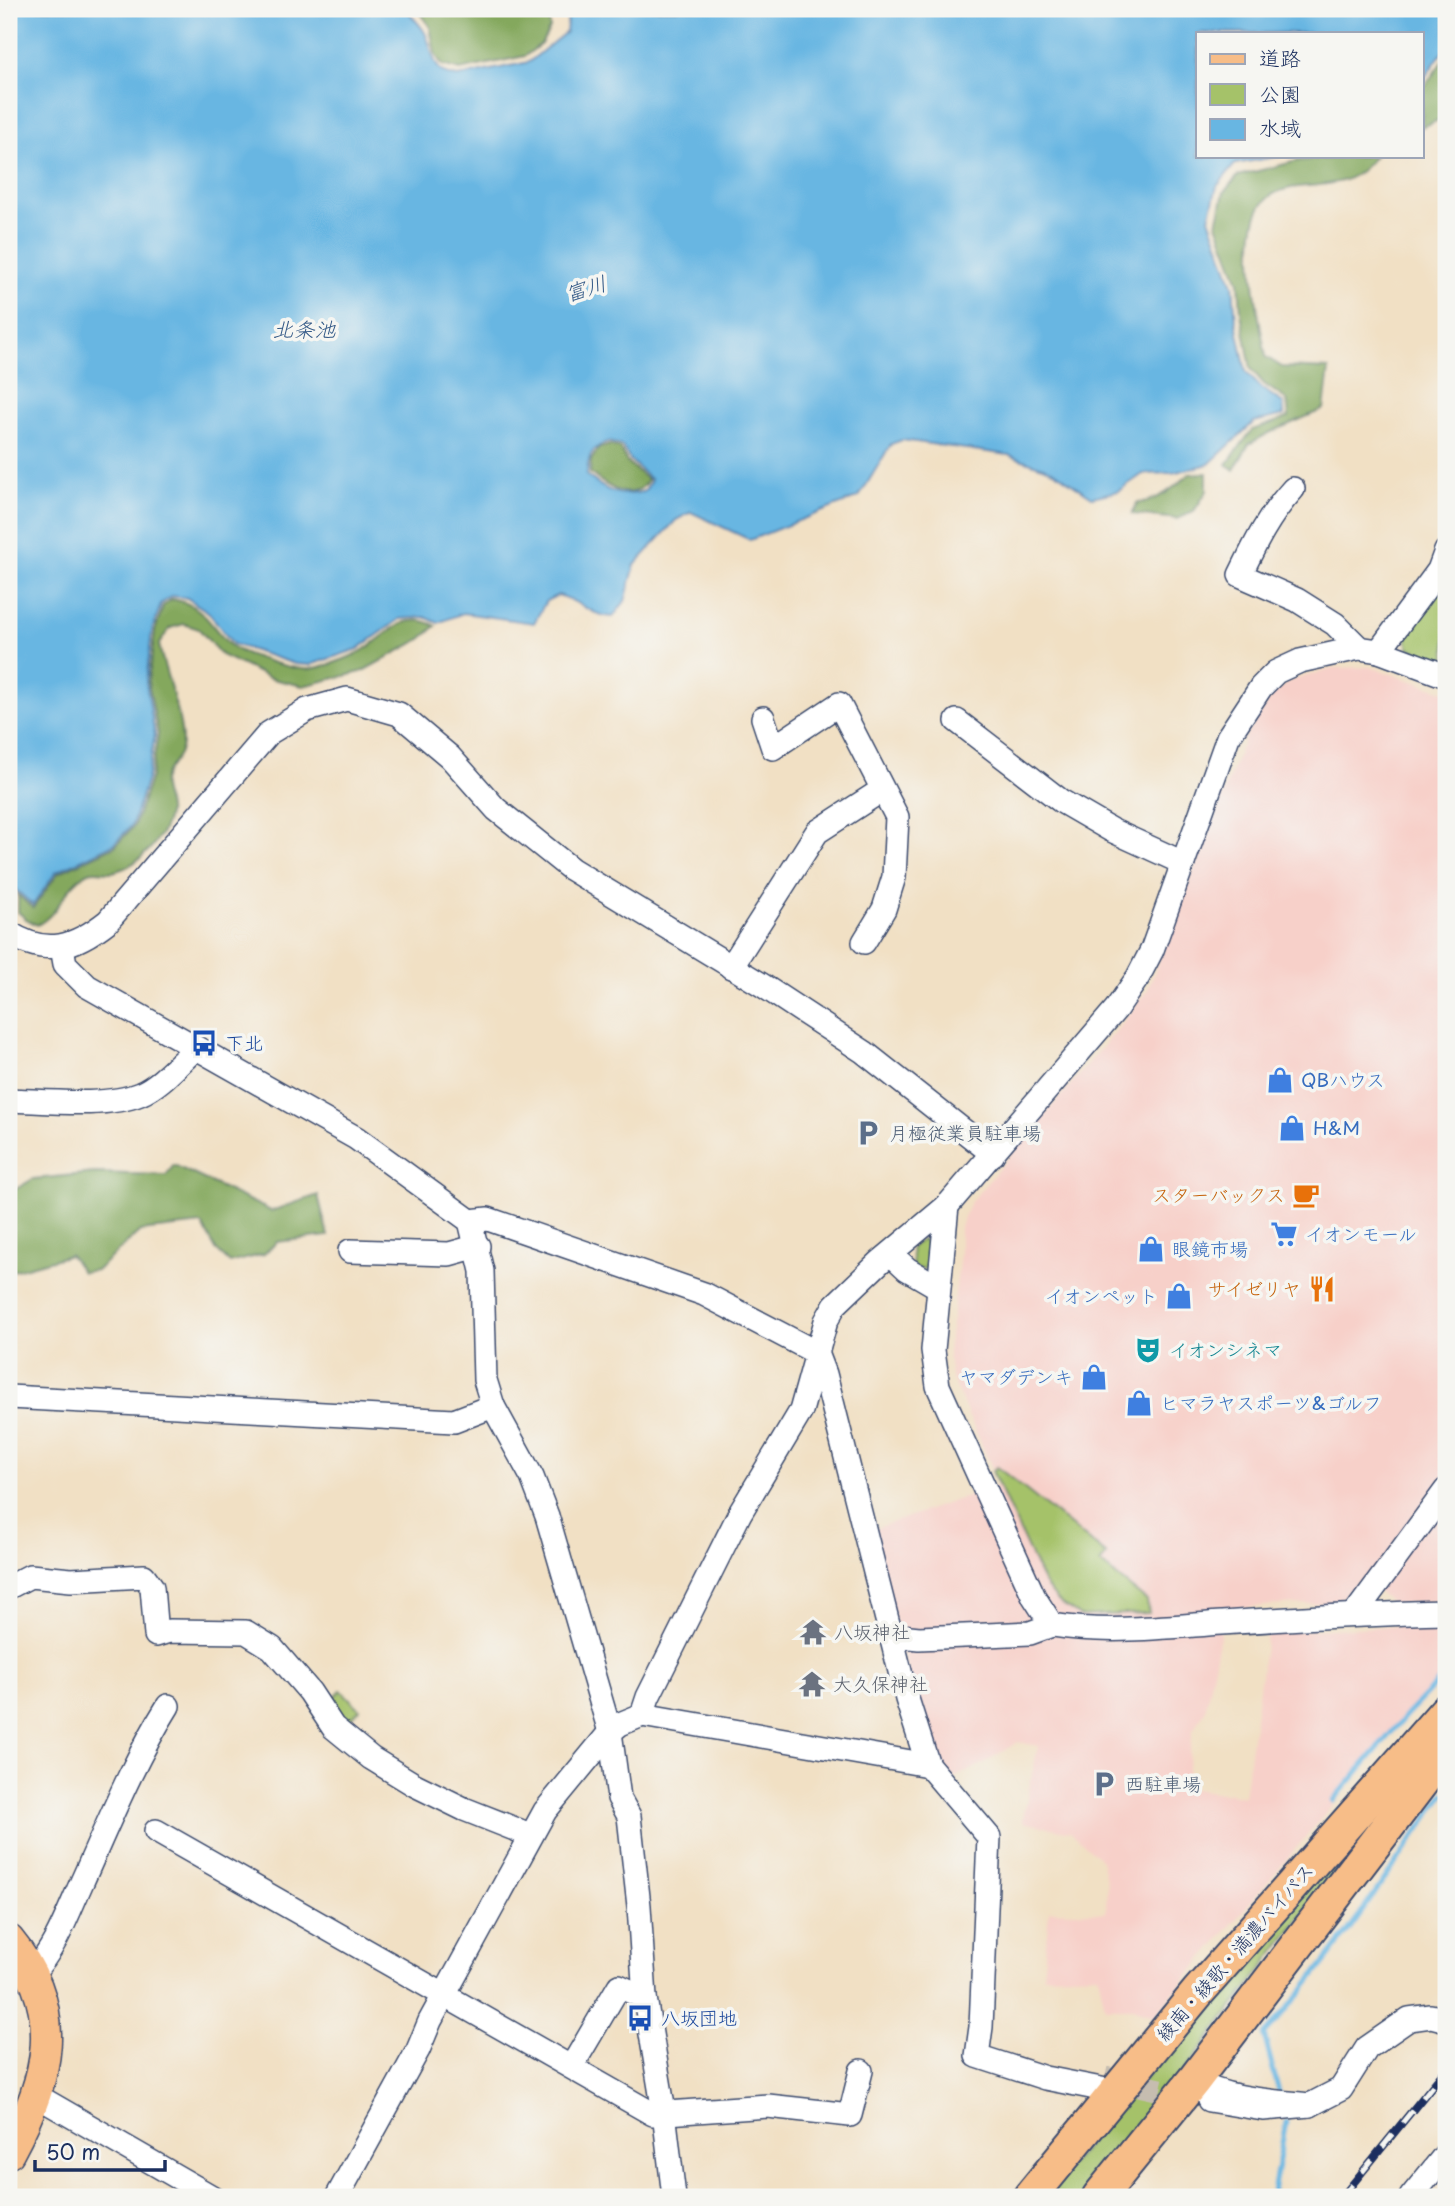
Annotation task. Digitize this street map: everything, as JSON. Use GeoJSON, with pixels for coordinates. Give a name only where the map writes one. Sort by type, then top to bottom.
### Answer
{"type":"FeatureCollection","features":[{"type":"Feature","properties":{"kind":"highway","name":"綾南・綾歌・満濃バイパス"},"geometry":{"type":"LineString","coordinates":[[1030,2197],[1109,2087],[1198,1992],[1446,1711]]}},
{"type":"Feature","properties":{"kind":"highway","name":"綾南・綾歌・満濃バイパス"},"geometry":{"type":"LineString","coordinates":[[1099,2197],[1201,2090],[1446,1751]]}},
{"type":"Feature","properties":{"kind":"main road"},"geometry":{"type":"LineString","coordinates":[[9,1940],[32,1973],[44,2010],[47,2051],[37,2096],[9,2152]]}},
{"type":"Feature","properties":{"kind":"street"},"geometry":{"type":"LineString","coordinates":[[1293,489],[1277,506],[1264,526],[1240,575],[1297,600],[1369,650],[1446,676]]}},
{"type":"Feature","properties":{"kind":"street"},"geometry":{"type":"LineString","coordinates":[[642,1716],[648,1697],[740,1513],[801,1412],[826,1321],[835,1305],[846,1292],[947,1206],[1116,1009],[1138,977],[1152,950],[1228,737],[1261,687],[1276,672],[1300,661],[1369,650],[1439,570],[1446,551]]}},
{"type":"Feature","properties":{"kind":"street"},"geometry":{"type":"LineString","coordinates":[[9,933],[24,942],[42,946],[62,947],[86,938],[108,921],[269,733],[307,710],[347,699],[400,714],[450,757],[496,810],[571,869],[864,1052],[992,1154]]}},
{"type":"Feature","properties":{"kind":"street"},"geometry":{"type":"LineString","coordinates":[[762,718],[773,748],[839,704],[897,817],[894,877],[884,909],[864,942]]}},
{"type":"Feature","properties":{"kind":"street"},"geometry":{"type":"LineString","coordinates":[[957,721],[1061,801],[1111,830],[1183,863]]}},
{"type":"Feature","properties":{"kind":"street"},"geometry":{"type":"LineString","coordinates":[[731,967],[817,832],[882,790]]}},
{"type":"Feature","properties":{"kind":"street"},"geometry":{"type":"LineString","coordinates":[[62,947],[65,964],[86,986],[356,1138],[470,1221],[482,1271],[485,1380],[493,1406],[532,1477],[547,1516],[610,1732],[620,1798],[629,1816],[645,1998],[664,2112],[674,2197]]}},
{"type":"Feature","properties":{"kind":"street"},"geometry":{"type":"LineString","coordinates":[[9,1100],[111,1102],[141,1093],[165,1077],[195,1049]]}},
{"type":"Feature","properties":{"kind":"street"},"geometry":{"type":"LineString","coordinates":[[947,1206],[933,1350],[938,1387],[1034,1597],[1052,1625]]}},
{"type":"Feature","properties":{"kind":"street"},"geometry":{"type":"LineString","coordinates":[[470,1221],[488,1219],[704,1294],[817,1353],[825,1374],[907,1699],[928,1765],[989,1837],[985,1965],[977,2056],[1045,2078],[1101,2089],[1109,2087]]}},
{"type":"Feature","properties":{"kind":"street"},"geometry":{"type":"LineString","coordinates":[[350,1251],[449,1254],[478,1246]]}},
{"type":"Feature","properties":{"kind":"street"},"geometry":{"type":"LineString","coordinates":[[891,1254],[907,1269],[938,1287]]}},
{"type":"Feature","properties":{"kind":"street"},"geometry":{"type":"LineString","coordinates":[[9,1397],[454,1421],[493,1406]]}},
{"type":"Feature","properties":{"kind":"street"},"geometry":{"type":"LineString","coordinates":[[1354,1615],[1446,1490]]}},
{"type":"Feature","properties":{"kind":"street"},"geometry":{"type":"LineString","coordinates":[[9,1587],[30,1576],[71,1580],[144,1576],[152,1587],[156,1635],[169,1631],[246,1632],[272,1648],[310,1692],[333,1727],[372,1758],[415,1785],[464,1809],[530,1835]]}},
{"type":"Feature","properties":{"kind":"street"},"geometry":{"type":"LineString","coordinates":[[891,1635],[919,1638],[1030,1633],[1052,1625],[1078,1629],[1145,1629],[1354,1615],[1446,1612]]}},
{"type":"Feature","properties":{"kind":"street"},"geometry":{"type":"LineString","coordinates":[[32,1973],[41,1964],[69,1911],[150,1735],[168,1706]]}},
{"type":"Feature","properties":{"kind":"street"},"geometry":{"type":"LineString","coordinates":[[337,2197],[530,1835],[545,1811],[610,1732],[620,1724],[642,1716],[928,1765]]}},
{"type":"Feature","properties":{"kind":"street"},"geometry":{"type":"LineString","coordinates":[[156,1831],[653,2114],[768,2106],[850,2115],[861,2071]]}},
{"type":"Feature","properties":{"kind":"street"},"geometry":{"type":"LineString","coordinates":[[572,2066],[619,1986],[645,1998]]}},
{"type":"Feature","properties":{"kind":"street"},"geometry":{"type":"LineString","coordinates":[[1201,2090],[1310,2105],[1341,2089],[1367,2048],[1409,2019],[1431,2016],[1446,2020]]}},
{"type":"Feature","properties":{"kind":"street"},"geometry":{"type":"LineString","coordinates":[[37,2096],[212,2197]]}},
{"type":"Feature","properties":{"kind":"street"},"geometry":{"type":"LineString","coordinates":[[1421,2194],[1446,2154]]}},
{"type":"Feature","properties":{"kind":"shaded area"},"geometry":{"type":"Polygon","coordinates":[[[1370,667],[1446,692],[1446,1600],[1393,1604],[1363,1579],[1340,1599],[1325,1603],[1222,1608],[1220,1636],[1205,1711],[1193,1730],[1185,1788],[1244,1796],[1267,1632],[1446,1624],[1446,1678],[1404,1721],[1154,2016],[1132,2008],[1105,2008],[1098,1974],[1043,1976],[1049,1911],[1106,1913],[1107,1884],[1101,1860],[1071,1832],[1022,1822],[1038,1746],[1018,1742],[979,1766],[951,1779],[927,1742],[871,1530],[1000,1485],[951,1377],[948,1353],[960,1254],[960,1227],[969,1204],[1122,1024],[1148,989],[1245,737],[1273,695],[1290,681],[1333,668],[1370,667]]]}},
{"type":"Feature","properties":{"kind":"green space"},"geometry":{"type":"Polygon","coordinates":[[[418,9],[548,9],[550,28],[541,44],[525,56],[460,70],[442,65],[435,54],[430,27],[418,9]]]}},
{"type":"Feature","properties":{"kind":"green space"},"geometry":{"type":"Polygon","coordinates":[[[1446,56],[1446,117],[1424,126],[1424,87],[1446,56]]]}},
{"type":"Feature","properties":{"kind":"green space"},"geometry":{"type":"Polygon","coordinates":[[[1373,158],[1361,171],[1346,180],[1289,188],[1269,197],[1259,210],[1254,227],[1253,272],[1266,357],[1282,367],[1329,369],[1324,409],[1249,444],[1234,470],[1227,464],[1252,430],[1289,417],[1287,400],[1264,384],[1251,369],[1241,314],[1239,282],[1217,224],[1224,192],[1238,176],[1297,161],[1373,158]]]}},
{"type":"Feature","properties":{"kind":"green space"},"geometry":{"type":"Polygon","coordinates":[[[610,445],[620,448],[627,462],[648,480],[642,487],[635,491],[620,491],[604,484],[590,473],[591,460],[599,448],[610,445]]]}},
{"type":"Feature","properties":{"kind":"green space"},"geometry":{"type":"Polygon","coordinates":[[[1207,473],[1207,491],[1194,511],[1177,519],[1132,514],[1137,503],[1152,500],[1165,493],[1189,474],[1207,473]]]}},
{"type":"Feature","properties":{"kind":"green space"},"geometry":{"type":"Polygon","coordinates":[[[1446,579],[1446,662],[1409,648],[1405,634],[1446,579]]]}},
{"type":"Feature","properties":{"kind":"green space"},"geometry":{"type":"Polygon","coordinates":[[[172,599],[199,611],[234,648],[268,661],[303,669],[321,667],[356,654],[403,623],[424,621],[436,626],[421,639],[361,672],[303,686],[272,679],[221,655],[199,629],[184,624],[170,628],[159,644],[178,713],[182,739],[181,749],[164,778],[163,790],[168,810],[162,832],[142,857],[125,868],[113,872],[92,871],[81,877],[51,914],[37,925],[18,912],[18,895],[33,908],[58,873],[115,846],[134,826],[151,776],[158,734],[148,682],[155,631],[163,606],[172,599]]]}},
{"type":"Feature","properties":{"kind":"green space"},"geometry":{"type":"Polygon","coordinates":[[[174,1165],[271,1211],[318,1195],[328,1236],[277,1242],[264,1254],[230,1263],[216,1250],[202,1224],[140,1231],[97,1270],[82,1272],[70,1255],[9,1272],[9,1193],[33,1179],[95,1173],[166,1175],[174,1165]]]}},
{"type":"Feature","properties":{"kind":"green space"},"geometry":{"type":"Polygon","coordinates":[[[922,1239],[932,1248],[932,1269],[913,1268],[911,1247],[922,1239]]]}},
{"type":"Feature","properties":{"kind":"green space"},"geometry":{"type":"Polygon","coordinates":[[[997,1467],[1107,1555],[1100,1563],[1147,1601],[1149,1613],[1080,1616],[1058,1601],[1043,1582],[992,1471],[997,1467]]]}},
{"type":"Feature","properties":{"kind":"green space"},"geometry":{"type":"Polygon","coordinates":[[[341,1690],[360,1709],[343,1727],[324,1707],[341,1690]]]}},
{"type":"Feature","properties":{"kind":"green space"},"geometry":{"type":"Polygon","coordinates":[[[1446,1725],[1089,2197],[1043,2197],[1446,1725]]]}},
{"type":"Feature","properties":{"kind":"water","name":"北条池"},"geometry":{"type":"Polygon","coordinates":[[[9,9],[406,9],[424,31],[437,66],[449,75],[458,77],[529,62],[566,32],[568,13],[565,9],[1446,9],[1446,47],[1424,78],[1424,32],[1196,32],[1196,158],[1269,158],[1235,164],[1217,186],[1209,218],[1233,285],[1236,322],[1246,372],[1260,387],[1283,403],[1284,415],[1254,422],[1209,464],[1172,473],[1143,474],[1118,491],[1092,497],[1054,471],[1009,455],[902,440],[891,444],[859,497],[750,540],[691,512],[676,520],[635,565],[625,601],[613,617],[598,614],[558,595],[546,601],[534,623],[463,613],[438,623],[425,617],[400,619],[358,649],[310,665],[295,664],[233,644],[208,612],[187,598],[172,596],[161,604],[152,631],[146,682],[155,735],[148,776],[132,825],[114,844],[56,872],[33,905],[9,884],[9,9]],[[609,442],[594,450],[588,463],[587,475],[600,485],[621,494],[645,491],[651,480],[630,460],[622,446],[609,442]]]}},
{"type":"Feature","properties":{"kind":"waterway"},"geometry":{"type":"LineString","coordinates":[[1333,1801],[1407,1714],[1446,1674]]}},
{"type":"Feature","properties":{"kind":"waterway"},"geometry":{"type":"LineString","coordinates":[[1280,2096],[1264,2035],[1336,1948],[1444,1794]]}},
{"type":"Feature","properties":{"kind":"waterway"},"geometry":{"type":"LineString","coordinates":[[1272,2197],[1286,2122]]}},
{"type":"Feature","properties":{"kind":"tunnel"},"geometry":{"type":"LineString","coordinates":[[1105,2078],[1194,2097]]}},
{"type":"Feature","properties":{"kind":"railway"},"geometry":{"type":"LineString","coordinates":[[1342,2197],[1446,2069]]}},
{"type":"Feature","properties":{"kind":"place","name":"下北"},"geometry":{"type":"Point","coordinates":[204,1043]}},
{"type":"Feature","properties":{"kind":"place","name":"QBハウス"},"geometry":{"type":"Point","coordinates":[1280,1080]}},
{"type":"Feature","properties":{"kind":"place","name":"H&M"},"geometry":{"type":"Point","coordinates":[1292,1128]}},
{"type":"Feature","properties":{"kind":"place","name":"月極従業員駐車場"},"geometry":{"type":"Point","coordinates":[868,1133]}},
{"type":"Feature","properties":{"kind":"place","name":"スターバックス"},"geometry":{"type":"Point","coordinates":[1306,1195]}},
{"type":"Feature","properties":{"kind":"place","name":"イオンモール"},"geometry":{"type":"Point","coordinates":[1284,1234]}},
{"type":"Feature","properties":{"kind":"place","name":"眼鏡市場"},"geometry":{"type":"Point","coordinates":[1151,1249]}},
{"type":"Feature","properties":{"kind":"place","name":"サイゼリヤ"},"geometry":{"type":"Point","coordinates":[1322,1289]}},
{"type":"Feature","properties":{"kind":"place","name":"イオンペット"},"geometry":{"type":"Point","coordinates":[1179,1296]}},
{"type":"Feature","properties":{"kind":"place","name":"イオンシネマ"},"geometry":{"type":"Point","coordinates":[1148,1350]}},
{"type":"Feature","properties":{"kind":"place","name":"ヤマダデンキ"},"geometry":{"type":"Point","coordinates":[1094,1377]}},
{"type":"Feature","properties":{"kind":"place","name":"ヒマラヤスポーツ&ゴルフ"},"geometry":{"type":"Point","coordinates":[1139,1403]}},
{"type":"Feature","properties":{"kind":"place","name":"八坂神社"},"geometry":{"type":"Point","coordinates":[813,1632]}},
{"type":"Feature","properties":{"kind":"place","name":"大久保神社"},"geometry":{"type":"Point","coordinates":[812,1684]}},
{"type":"Feature","properties":{"kind":"place","name":"西駐車場"},"geometry":{"type":"Point","coordinates":[1104,1784]}},
{"type":"Feature","properties":{"kind":"place","name":"八坂団地"},"geometry":{"type":"Point","coordinates":[640,2018]}},
{"type":"Feature","properties":{"kind":"water label","name":"富川"},"geometry":{"type":"Point","coordinates":[586,289]}}]}
